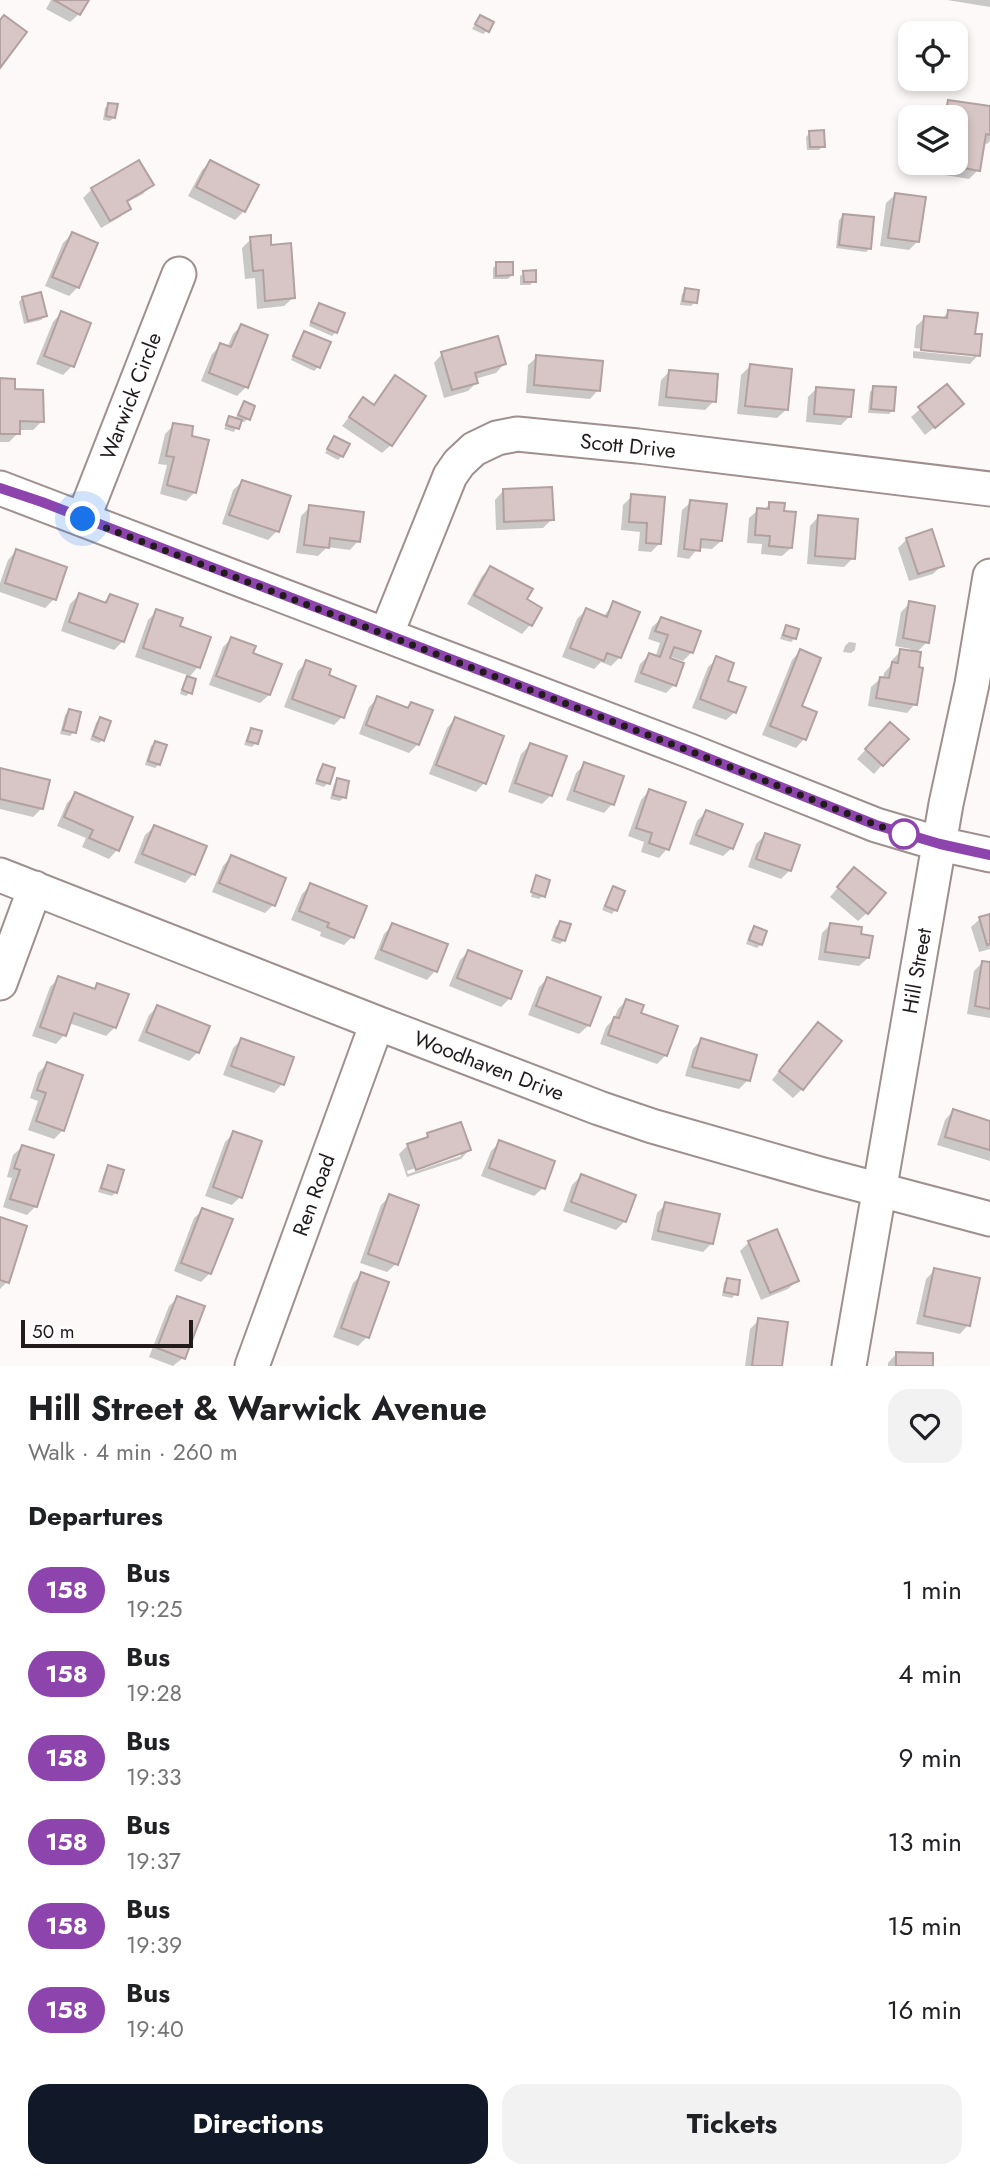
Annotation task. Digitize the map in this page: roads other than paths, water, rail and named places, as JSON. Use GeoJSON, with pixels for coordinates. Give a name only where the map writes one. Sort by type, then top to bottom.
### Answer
{"type":"FeatureCollection","features":[{"type":"Feature","properties":{"kind":"street","name":"Warwick Circle"},"geometry":{"type":"LineString","coordinates":[[83,519],[179,274]]}},
{"type":"Feature","properties":{"kind":"street","name":"Scott Drive"},"geometry":{"type":"LineString","coordinates":[[386,635],[450,476],[458,463],[474,449],[497,438],[517,434],[638,446],[990,489]]}},
{"type":"Feature","properties":{"kind":"street"},"geometry":{"type":"LineString","coordinates":[[0,488],[677,746],[876,825],[990,855]]}},
{"type":"Feature","properties":{"kind":"street","name":"Hill Street"},"geometry":{"type":"LineString","coordinates":[[849,1366],[946,804],[972,684],[990,576]]}},
{"type":"Feature","properties":{"kind":"street","name":"Woodhaven Drive"},"geometry":{"type":"LineString","coordinates":[[0,875],[599,1108],[652,1126],[990,1219]]}},
{"type":"Feature","properties":{"kind":"street"},"geometry":{"type":"LineString","coordinates":[[0,983],[35,888]]}},
{"type":"Feature","properties":{"kind":"street","name":"Ren Road"},"geometry":{"type":"LineString","coordinates":[[252,1366],[377,1023]]}}]}
